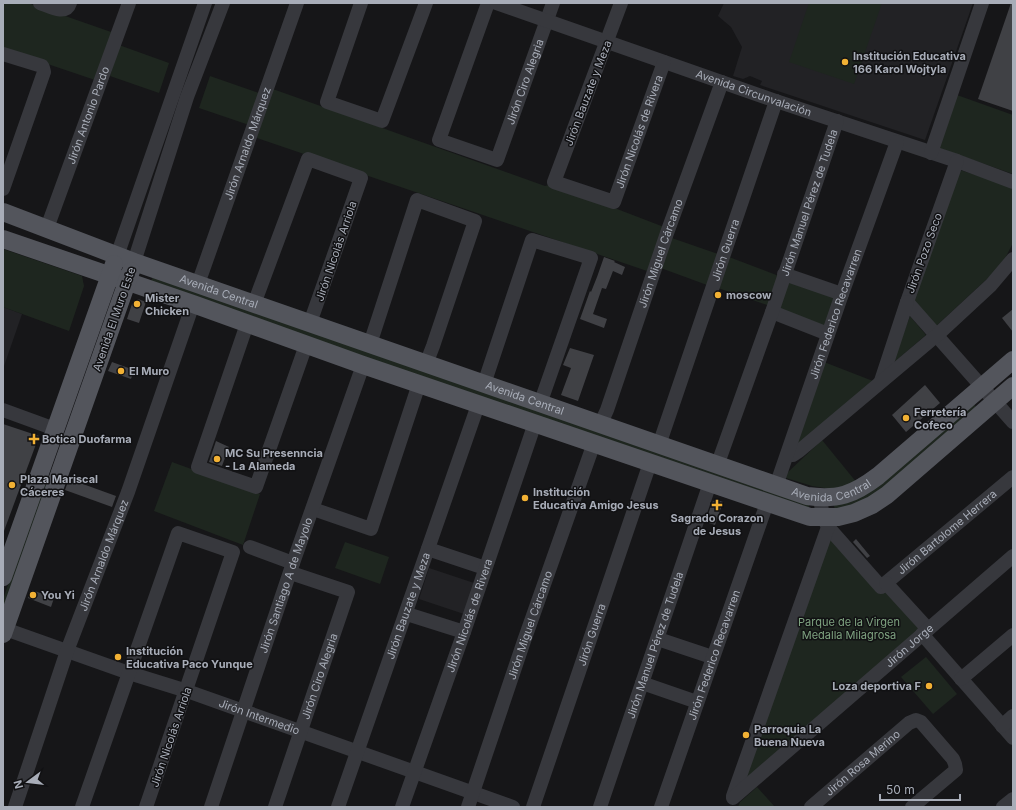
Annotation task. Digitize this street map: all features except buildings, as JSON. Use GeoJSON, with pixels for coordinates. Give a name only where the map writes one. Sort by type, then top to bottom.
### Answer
{"type":"FeatureCollection","features":[{"type":"Feature","properties":{"kind":"main road","name":"Avenida Central"},"geometry":{"type":"LineString","coordinates":[[3,212],[134,262],[717,466],[807,496],[820,498],[832,498],[863,487],[878,476],[1013,360]]}},
{"type":"Feature","properties":{"kind":"main road","name":"Avenida Central"},"geometry":{"type":"LineString","coordinates":[[3,239],[193,304],[363,365],[825,522],[854,513],[872,505],[887,495],[1013,386]]}},
{"type":"Feature","properties":{"kind":"main road","name":"Avenida El Muro Este"},"geometry":{"type":"LineString","coordinates":[[3,577],[117,256]]}},
{"type":"Feature","properties":{"kind":"main road","name":"Avenida El Muro Este"},"geometry":{"type":"LineString","coordinates":[[4,632],[134,262]]}},
{"type":"Feature","properties":{"kind":"main road"},"geometry":{"type":"LineString","coordinates":[[47,454],[64,460]]}},
{"type":"Feature","properties":{"kind":"street"},"geometry":{"type":"LineString","coordinates":[[40,3],[59,10],[64,10],[70,5]]}},
{"type":"Feature","properties":{"kind":"street","name":"Jirón Antonio Pardo"},"geometry":{"type":"LineString","coordinates":[[47,228],[129,3]]}},
{"type":"Feature","properties":{"kind":"street","name":"Avenida El Muro Este"},"geometry":{"type":"LineString","coordinates":[[117,256],[205,3]]}},
{"type":"Feature","properties":{"kind":"street","name":"Avenida El Muro Este"},"geometry":{"type":"LineString","coordinates":[[134,262],[190,90],[223,3]]}},
{"type":"Feature","properties":{"kind":"street","name":"Jirón Arnaldo Márquez"},"geometry":{"type":"LineString","coordinates":[[198,284],[297,3]]}},
{"type":"Feature","properties":{"kind":"street"},"geometry":{"type":"LineString","coordinates":[[361,3],[327,102],[382,121],[426,3]]}},
{"type":"Feature","properties":{"kind":"street","name":"Jirón Ciro Alegria"},"geometry":{"type":"LineString","coordinates":[[488,3],[439,140],[497,160],[553,3]]}},
{"type":"Feature","properties":{"kind":"street","name":"Avenida Circunvalación"},"geometry":{"type":"LineString","coordinates":[[496,3],[776,101],[957,161],[1013,182]]}},
{"type":"Feature","properties":{"kind":"street","name":"Jirón Bauzate y Meza"},"geometry":{"type":"LineString","coordinates":[[614,202],[554,182],[621,3]]}},
{"type":"Feature","properties":{"kind":"street"},"geometry":{"type":"LineString","coordinates":[[931,153],[982,3]]}},
{"type":"Feature","properties":{"kind":"street"},"geometry":{"type":"LineString","coordinates":[[3,54],[42,66],[44,72],[3,189]]}},
{"type":"Feature","properties":{"kind":"street","name":"Jirón Nicolás de Rivera"},"geometry":{"type":"LineString","coordinates":[[614,202],[664,62]]}},
{"type":"Feature","properties":{"kind":"street","name":"Jirón Miguel Cárcamo"},"geometry":{"type":"LineString","coordinates":[[600,425],[607,410],[667,233],[722,82]]}},
{"type":"Feature","properties":{"kind":"street"},"geometry":{"type":"LineString","coordinates":[[176,84],[190,90]]}},
{"type":"Feature","properties":{"kind":"street","name":"Jirón Guerra"},"geometry":{"type":"LineString","coordinates":[[659,445],[776,101]]}},
{"type":"Feature","properties":{"kind":"street","name":"Jirón Manuel Pérez de Tudela"},"geometry":{"type":"LineString","coordinates":[[717,466],[772,312],[837,121]]}},
{"type":"Feature","properties":{"kind":"street","name":"Jirón Federico Recavarren"},"geometry":{"type":"LineString","coordinates":[[776,486],[788,455],[842,294],[897,142]]}},
{"type":"Feature","properties":{"kind":"street","name":"Jirón Nicolás Arriola"},"geometry":{"type":"LineString","coordinates":[[254,304],[308,159],[361,178],[310,323]]}},
{"type":"Feature","properties":{"kind":"street","name":"Jirón Pozo Seco"},"geometry":{"type":"LineString","coordinates":[[957,161],[907,302],[1013,422]]}},
{"type":"Feature","properties":{"kind":"street"},"geometry":{"type":"LineString","coordinates":[[370,344],[417,200],[475,221],[426,364]]}},
{"type":"Feature","properties":{"kind":"street"},"geometry":{"type":"LineString","coordinates":[[484,384],[532,240],[591,258],[540,404]]}},
{"type":"Feature","properties":{"kind":"street"},"geometry":{"type":"LineString","coordinates":[[788,455],[799,451],[937,335],[991,285],[1013,259]]}},
{"type":"Feature","properties":{"kind":"street"},"geometry":{"type":"LineString","coordinates":[[784,274],[842,294]]}},
{"type":"Feature","properties":{"kind":"street"},"geometry":{"type":"LineString","coordinates":[[881,381],[907,302]]}},
{"type":"Feature","properties":{"kind":"street","name":"Jirón Arnaldo Márquez"},"geometry":{"type":"LineString","coordinates":[[15,807],[67,651],[128,492],[193,304]]}},
{"type":"Feature","properties":{"kind":"street"},"geometry":{"type":"LineString","coordinates":[[772,312],[828,334]]}},
{"type":"Feature","properties":{"kind":"street"},"geometry":{"type":"LineString","coordinates":[[247,324],[198,467],[256,487],[306,345]]}},
{"type":"Feature","properties":{"kind":"street","name":"Jirón Santiago A de Mayolo"},"geometry":{"type":"LineString","coordinates":[[211,807],[312,509],[363,365]]}},
{"type":"Feature","properties":{"kind":"street"},"geometry":{"type":"LineString","coordinates":[[312,509],[371,529],[419,384]]}},
{"type":"Feature","properties":{"kind":"street","name":"Jirón Bauzate y Meza"},"geometry":{"type":"LineString","coordinates":[[338,807],[407,614],[478,404]]}},
{"type":"Feature","properties":{"kind":"street"},"geometry":{"type":"LineString","coordinates":[[3,410],[55,429]]}},
{"type":"Feature","properties":{"kind":"street","name":"Jirón Nicolás de Rivera"},"geometry":{"type":"LineString","coordinates":[[402,807],[464,632],[535,423]]}},
{"type":"Feature","properties":{"kind":"street","name":"Jirón Miguel Cárcamo"},"geometry":{"type":"LineString","coordinates":[[468,807],[526,633],[594,443]]}},
{"type":"Feature","properties":{"kind":"street","name":"Jirón Guerra"},"geometry":{"type":"LineString","coordinates":[[533,807],[650,463]]}},
{"type":"Feature","properties":{"kind":"street","name":"Jirón Bartolome Herrera"},"geometry":{"type":"LineString","coordinates":[[884,585],[1013,477]]}},
{"type":"Feature","properties":{"kind":"street","name":"Jirón Manuel Pérez de Tudela"},"geometry":{"type":"LineString","coordinates":[[600,807],[710,483]]}},
{"type":"Feature","properties":{"kind":"street"},"geometry":{"type":"LineString","coordinates":[[731,802],[825,522],[820,498]]}},
{"type":"Feature","properties":{"kind":"street","name":"Jirón Federico Recavarren"},"geometry":{"type":"LineString","coordinates":[[661,807],[712,657],[767,503]]}},
{"type":"Feature","properties":{"kind":"street"},"geometry":{"type":"LineString","coordinates":[[825,522],[884,585],[925,632],[962,679],[1008,721],[1013,738]]}},
{"type":"Feature","properties":{"kind":"street","name":"Jirón Nicolás Arriola"},"geometry":{"type":"LineString","coordinates":[[129,673],[178,533],[233,552],[187,691],[146,807]]}},
{"type":"Feature","properties":{"kind":"street"},"geometry":{"type":"LineString","coordinates":[[250,547],[292,568]]}},
{"type":"Feature","properties":{"kind":"street"},"geometry":{"type":"LineString","coordinates":[[428,549],[485,568]]}},
{"type":"Feature","properties":{"kind":"street","name":"Jirón Jorge"},"geometry":{"type":"LineString","coordinates":[[731,802],[1013,556]]}},
{"type":"Feature","properties":{"kind":"street","name":"Jirón Ciro Alegria"},"geometry":{"type":"LineString","coordinates":[[275,807],[348,592],[292,568]]}},
{"type":"Feature","properties":{"kind":"street"},"geometry":{"type":"LineString","coordinates":[[407,614],[464,632]]}},
{"type":"Feature","properties":{"kind":"street","name":"Jirón Intermedio"},"geometry":{"type":"LineString","coordinates":[[4,632],[67,651],[129,673],[187,691],[301,733],[513,807]]}},
{"type":"Feature","properties":{"kind":"street"},"geometry":{"type":"LineString","coordinates":[[962,679],[1013,635]]}},
{"type":"Feature","properties":{"kind":"street"},"geometry":{"type":"LineString","coordinates":[[658,638],[712,657]]}},
{"type":"Feature","properties":{"kind":"street"},"geometry":{"type":"LineString","coordinates":[[82,807],[129,673]]}},
{"type":"Feature","properties":{"kind":"street"},"geometry":{"type":"LineString","coordinates":[[642,684],[697,702]]}},
{"type":"Feature","properties":{"kind":"street","name":"Jirón Rosa Merino"},"geometry":{"type":"LineString","coordinates":[[811,807],[909,723],[916,720],[921,722],[953,759],[956,764],[956,770],[912,807]]}},
{"type":"Feature","properties":{"kind":"street"},"geometry":{"type":"LineString","coordinates":[[1003,807],[1013,799]]}},
{"type":"Feature","properties":{"kind":"shaded area","name":"Institución Educativa 166 Karol Wojtyla"},"geometry":{"type":"Polygon","coordinates":[[[724,3],[973,3],[925,140],[760,85],[762,81],[750,76],[743,79],[733,76],[742,47],[731,27],[718,16],[724,3]]]}},
{"type":"Feature","properties":{"kind":"shaded area"},"geometry":{"type":"Polygon","coordinates":[[[3,307],[22,314],[3,369],[3,307]]]}},
{"type":"Feature","properties":{"kind":"shaded area"},"geometry":{"type":"Polygon","coordinates":[[[429,568],[474,583],[464,614],[419,599],[429,568]]]}},
{"type":"Feature","properties":{"kind":"green space"},"geometry":{"type":"Polygon","coordinates":[[[3,3],[28,3],[114,33],[98,81],[3,49],[3,3]]]}},
{"type":"Feature","properties":{"kind":"green space"},"geometry":{"type":"Polygon","coordinates":[[[809,3],[882,3],[854,84],[789,62],[809,3]]]}},
{"type":"Feature","properties":{"kind":"green space"},"geometry":{"type":"Polygon","coordinates":[[[119,45],[169,63],[159,93],[110,76],[119,45]]]}},
{"type":"Feature","properties":{"kind":"green space"},"geometry":{"type":"Polygon","coordinates":[[[210,76],[259,93],[249,125],[199,108],[210,76]]]}},
{"type":"Feature","properties":{"kind":"green space"},"geometry":{"type":"Polygon","coordinates":[[[270,88],[545,186],[552,184],[664,227],[647,271],[254,137],[270,88]]]}},
{"type":"Feature","properties":{"kind":"green space"},"geometry":{"type":"Polygon","coordinates":[[[957,95],[1013,115],[1013,174],[939,148],[957,95]]]}},
{"type":"Feature","properties":{"kind":"green space"},"geometry":{"type":"Polygon","coordinates":[[[957,169],[1013,187],[1013,243],[1001,266],[934,328],[912,301],[957,169]]]}},
{"type":"Feature","properties":{"kind":"green space"},"geometry":{"type":"Polygon","coordinates":[[[669,237],[718,254],[707,285],[658,267],[669,237]]]}},
{"type":"Feature","properties":{"kind":"green space"},"geometry":{"type":"Polygon","coordinates":[[[3,249],[82,276],[84,286],[69,331],[3,307],[3,249]]]}},
{"type":"Feature","properties":{"kind":"green space"},"geometry":{"type":"Polygon","coordinates":[[[729,257],[779,276],[770,306],[718,288],[729,257]]]}},
{"type":"Feature","properties":{"kind":"green space"},"geometry":{"type":"Polygon","coordinates":[[[153,276],[809,503],[809,508],[150,284],[153,276]]]}},
{"type":"Feature","properties":{"kind":"green space"},"geometry":{"type":"Polygon","coordinates":[[[787,277],[837,294],[825,327],[777,310],[787,277]]]}},
{"type":"Feature","properties":{"kind":"green space"},"geometry":{"type":"Polygon","coordinates":[[[910,316],[926,335],[892,364],[910,316]]]}},
{"type":"Feature","properties":{"kind":"green space"},"geometry":{"type":"Polygon","coordinates":[[[824,362],[873,381],[802,445],[796,443],[824,362]]]}},
{"type":"Feature","properties":{"kind":"green space"},"geometry":{"type":"Polygon","coordinates":[[[972,402],[979,410],[880,496],[836,514],[833,502],[972,402]]]}},
{"type":"Feature","properties":{"kind":"green space"},"geometry":{"type":"Polygon","coordinates":[[[822,440],[857,483],[831,489],[812,486],[786,478],[785,475],[822,440]]]}},
{"type":"Feature","properties":{"kind":"green space"},"geometry":{"type":"Polygon","coordinates":[[[172,462],[260,494],[243,545],[154,511],[172,462]]]}},
{"type":"Feature","properties":{"kind":"green space"},"geometry":{"type":"Polygon","coordinates":[[[47,475],[53,477],[3,620],[3,599],[47,475]]]}},
{"type":"Feature","properties":{"kind":"green space","name":"Parque de la Virgen Medalla Milagrosa"},"geometry":{"type":"Polygon","coordinates":[[[831,535],[886,586],[923,630],[737,789],[831,535]]]}},
{"type":"Feature","properties":{"kind":"green space"},"geometry":{"type":"Polygon","coordinates":[[[345,542],[389,557],[380,584],[335,568],[345,542]]]}},
{"type":"Feature","properties":{"kind":"green space","name":"Loza deportiva F"},"geometry":{"type":"Polygon","coordinates":[[[926,657],[957,694],[933,714],[901,677],[926,657]]]}},
{"type":"Feature","properties":{"kind":"green space"},"geometry":{"type":"Polygon","coordinates":[[[757,787],[775,807],[738,807],[740,802],[757,787]]]}},
{"type":"Feature","properties":{"kind":"place","name":"Institución Educativa 166 Karol Wojtyla"},"geometry":{"type":"Point","coordinates":[845,62]}},
{"type":"Feature","properties":{"kind":"place","name":"moscow"},"geometry":{"type":"Point","coordinates":[718,295]}},
{"type":"Feature","properties":{"kind":"place","name":"Mister Chicken"},"geometry":{"type":"Point","coordinates":[137,304]}},
{"type":"Feature","properties":{"kind":"place","name":"El Muro"},"geometry":{"type":"Point","coordinates":[121,371]}},
{"type":"Feature","properties":{"kind":"place","name":"Ferretería Cofeco"},"geometry":{"type":"Point","coordinates":[906,418]}},
{"type":"Feature","properties":{"kind":"place","name":"Botica Duofarma"},"geometry":{"type":"Point","coordinates":[34,439]}},
{"type":"Feature","properties":{"kind":"place","name":"MC Su Presenncia - La Alameda"},"geometry":{"type":"Point","coordinates":[217,459]}},
{"type":"Feature","properties":{"kind":"place","name":"Plaza Mariscal Cáceres"},"geometry":{"type":"Point","coordinates":[12,485]}},
{"type":"Feature","properties":{"kind":"place","name":"Institución Educativa Amigo Jesus"},"geometry":{"type":"Point","coordinates":[525,498]}},
{"type":"Feature","properties":{"kind":"place","name":"Sagrado Corazon de Jesus"},"geometry":{"type":"Point","coordinates":[717,505]}},
{"type":"Feature","properties":{"kind":"place","name":"You Yi"},"geometry":{"type":"Point","coordinates":[33,595]}},
{"type":"Feature","properties":{"kind":"place","name":"Institución Educativa Paco Yunque"},"geometry":{"type":"Point","coordinates":[118,657]}},
{"type":"Feature","properties":{"kind":"place","name":"Loza deportiva F"},"geometry":{"type":"Point","coordinates":[929,686]}},
{"type":"Feature","properties":{"kind":"place","name":"Parroquia La Buena Nueva"},"geometry":{"type":"Point","coordinates":[746,735]}}]}
